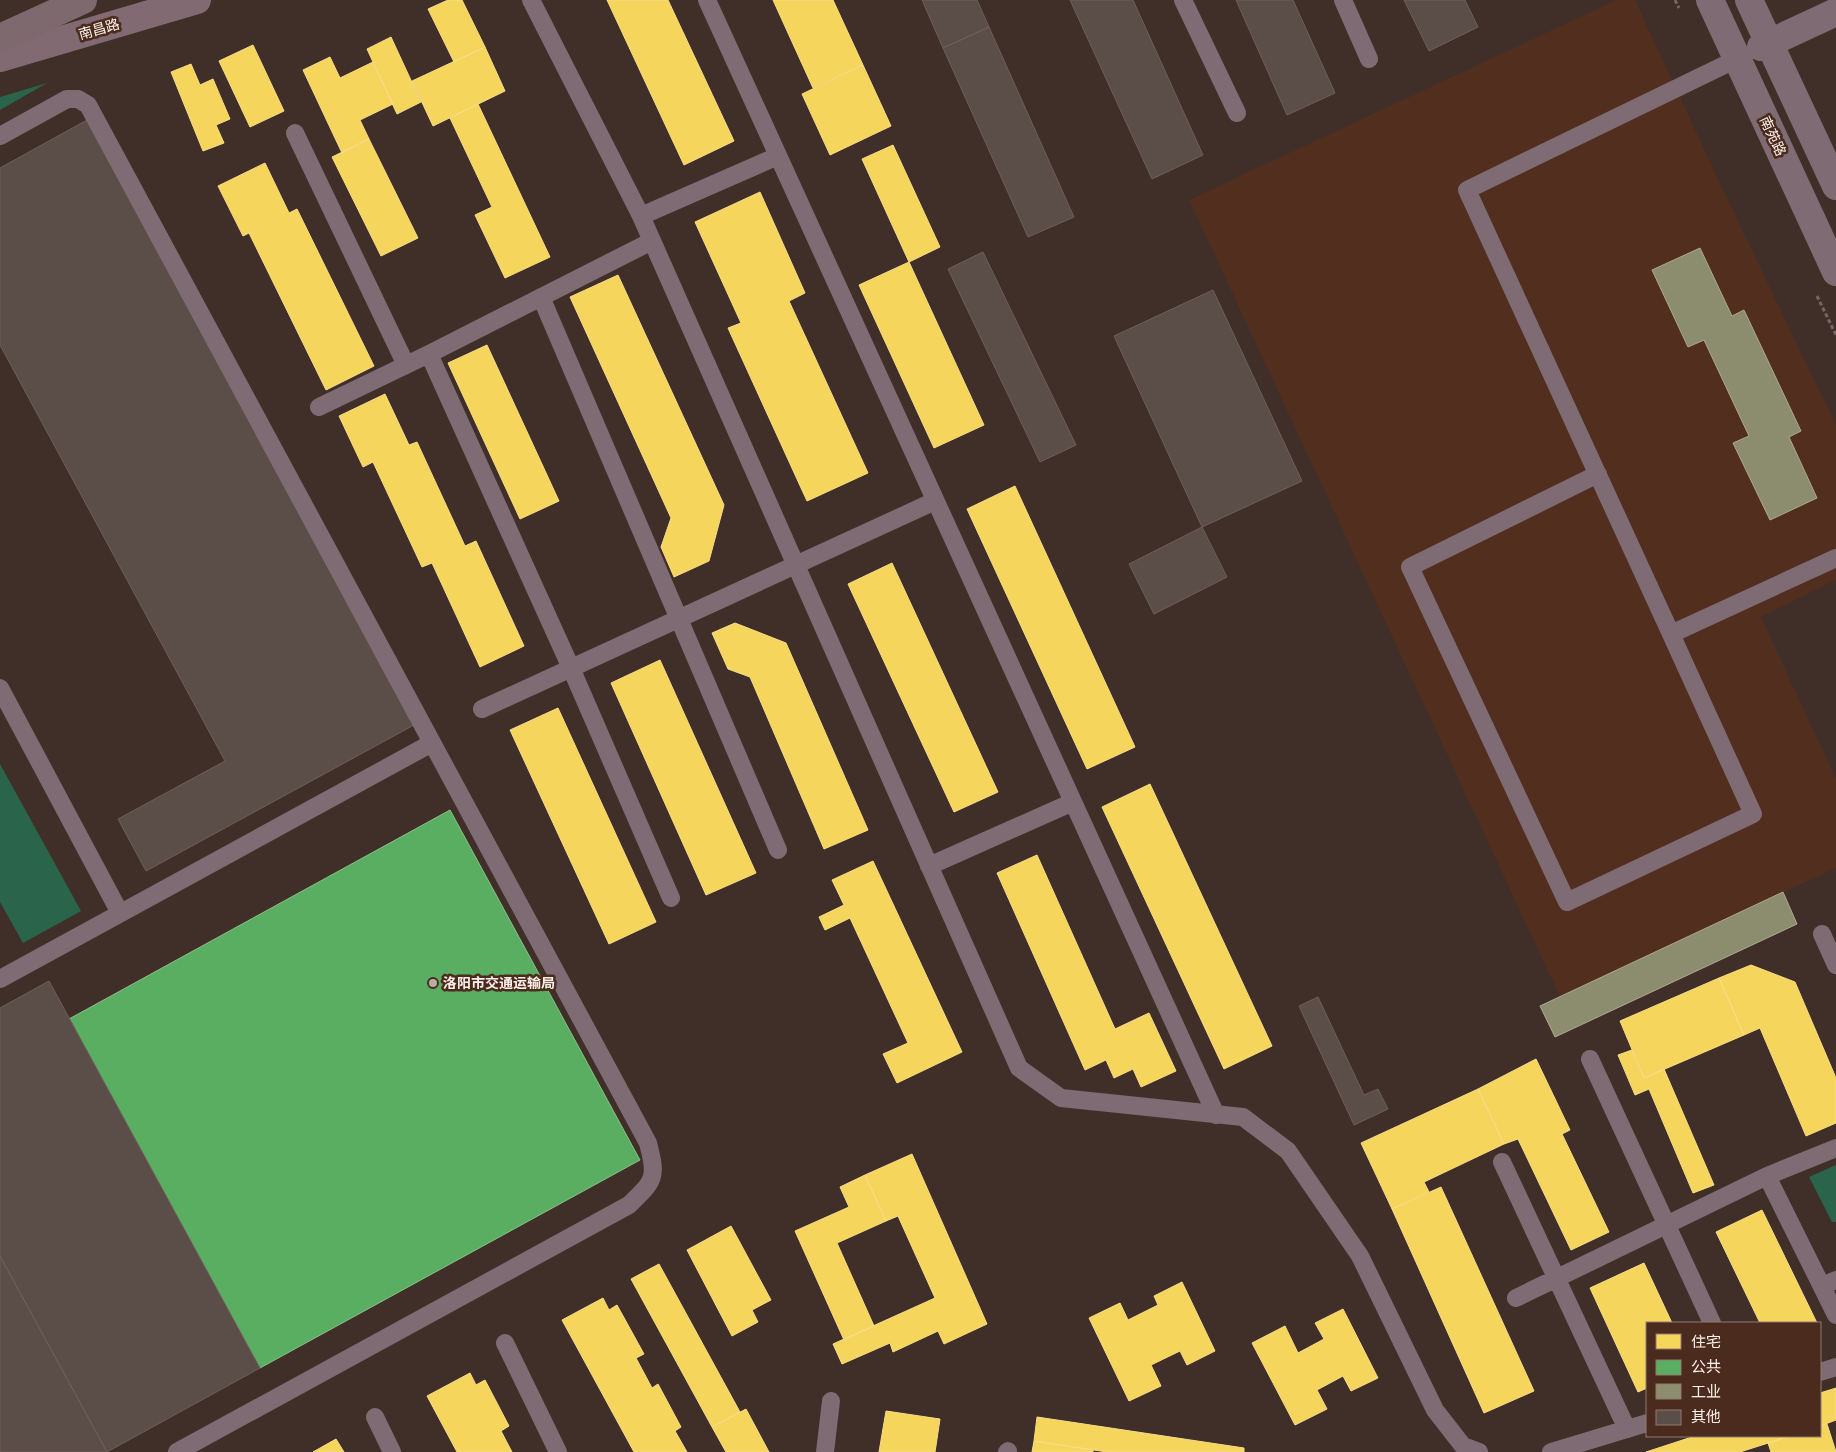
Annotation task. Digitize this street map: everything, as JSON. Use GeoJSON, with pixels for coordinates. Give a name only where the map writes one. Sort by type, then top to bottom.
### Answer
{"type":"FeatureCollection","features":[{"type":"Feature","properties":{"kind":"highway"},"geometry":{"type":"LineString","coordinates":[[0,38],[83,0]]}},
{"type":"Feature","properties":{"kind":"main road","name":"南昌路"},"geometry":{"type":"LineString","coordinates":[[0,58],[197,0]]}},
{"type":"Feature","properties":{"kind":"street","name":"南苑路"},"geometry":{"type":"LineString","coordinates":[[1710,0],[1756,50],[1836,186]]}},
{"type":"Feature","properties":{"kind":"street","name":"南苑路"},"geometry":{"type":"LineString","coordinates":[[1749,0],[1756,50],[1836,272]]}},
{"type":"Feature","properties":{"kind":"street"},"geometry":{"type":"LineString","coordinates":[[1756,50],[1836,12]]}},
{"type":"Feature","properties":{"kind":"lane"},"geometry":{"type":"LineString","coordinates":[[531,0],[641,216],[1019,1068],[1061,1098],[1243,1118],[1288,1151],[1360,1256],[1435,1410],[1463,1446],[1479,1452]]}},
{"type":"Feature","properties":{"kind":"lane"},"geometry":{"type":"LineString","coordinates":[[707,0],[1216,1114]]}},
{"type":"Feature","properties":{"kind":"lane"},"geometry":{"type":"LineString","coordinates":[[1182,0],[1237,113]]}},
{"type":"Feature","properties":{"kind":"lane"},"geometry":{"type":"LineString","coordinates":[[1342,0],[1369,59]]}},
{"type":"Feature","properties":{"kind":"lane"},"geometry":{"type":"LineString","coordinates":[[1598,474],[1410,567],[1568,902],[1753,814],[1598,474],[1467,190],[1756,50]]}},
{"type":"Feature","properties":{"kind":"lane"},"geometry":{"type":"LineString","coordinates":[[0,136],[67,99],[78,99],[88,105],[648,1143],[654,1167],[649,1186],[629,1205],[177,1452]]}},
{"type":"Feature","properties":{"kind":"lane"},"geometry":{"type":"LineString","coordinates":[[295,134],[406,365]]}},
{"type":"Feature","properties":{"kind":"lane"},"geometry":{"type":"LineString","coordinates":[[641,216],[778,156]]}},
{"type":"Feature","properties":{"kind":"lane"},"geometry":{"type":"LineString","coordinates":[[319,406],[429,354],[652,241]]}},
{"type":"Feature","properties":{"kind":"lane"},"geometry":{"type":"LineString","coordinates":[[541,297],[778,850]]}},
{"type":"Feature","properties":{"kind":"lane"},"geometry":{"type":"LineString","coordinates":[[429,354],[571,668],[671,898]]}},
{"type":"Feature","properties":{"kind":"lane"},"geometry":{"type":"LineString","coordinates":[[482,709],[935,501]]}},
{"type":"Feature","properties":{"kind":"lane"},"geometry":{"type":"LineString","coordinates":[[1671,634],[1836,558]]}},
{"type":"Feature","properties":{"kind":"lane"},"geometry":{"type":"LineString","coordinates":[[0,688],[120,913]]}},
{"type":"Feature","properties":{"kind":"lane"},"geometry":{"type":"LineString","coordinates":[[0,979],[432,743]]}},
{"type":"Feature","properties":{"kind":"lane"},"geometry":{"type":"LineString","coordinates":[[929,866],[1073,802]]}},
{"type":"Feature","properties":{"kind":"lane"},"geometry":{"type":"LineString","coordinates":[[1822,934],[1836,965]]}},
{"type":"Feature","properties":{"kind":"lane"},"geometry":{"type":"LineString","coordinates":[[1590,1059],[1712,1322]]}},
{"type":"Feature","properties":{"kind":"lane"},"geometry":{"type":"LineString","coordinates":[[1516,1298],[1767,1176],[1836,1148]]}},
{"type":"Feature","properties":{"kind":"lane"},"geometry":{"type":"LineString","coordinates":[[1502,1162],[1627,1429]]}},
{"type":"Feature","properties":{"kind":"lane"},"geometry":{"type":"LineString","coordinates":[[1767,1176],[1829,1283],[1836,1315]]}},
{"type":"Feature","properties":{"kind":"lane"},"geometry":{"type":"LineString","coordinates":[[504,1343],[558,1452]]}},
{"type":"Feature","properties":{"kind":"lane"},"geometry":{"type":"LineString","coordinates":[[1821,1372],[1836,1367]]}},
{"type":"Feature","properties":{"kind":"lane"},"geometry":{"type":"LineString","coordinates":[[825,1452],[831,1401]]}},
{"type":"Feature","properties":{"kind":"lane"},"geometry":{"type":"LineString","coordinates":[[374,1417],[392,1452]]}},
{"type":"Feature","properties":{"kind":"lane"},"geometry":{"type":"LineString","coordinates":[[1551,1452],[1646,1423]]}},
{"type":"Feature","properties":{"kind":"shaded area"},"geometry":{"type":"Polygon","coordinates":[[[1616,0],[1635,0],[1723,190],[1836,425],[1836,580],[1761,617],[1836,779],[1836,868],[1560,997],[1189,200],[1616,0]]]}},
{"type":"Feature","properties":{"kind":"green space"},"geometry":{"type":"Polygon","coordinates":[[[47,83],[0,110],[0,97],[47,83]]]}},
{"type":"Feature","properties":{"kind":"green space"},"geometry":{"type":"Polygon","coordinates":[[[0,764],[81,911],[23,943],[0,902],[0,764]]]}},
{"type":"Feature","properties":{"kind":"green space"},"geometry":{"type":"Polygon","coordinates":[[[1836,1165],[1836,1222],[1832,1222],[1809,1177],[1836,1165]]]}},
{"type":"Feature","properties":{"kind":"building: 住宅"},"geometry":{"type":"Polygon","coordinates":[[[448,0],[462,0],[485,47],[454,62],[428,9],[448,0]]]}},
{"type":"Feature","properties":{"kind":"building: 住宅"},"geometry":{"type":"Polygon","coordinates":[[[607,0],[668,0],[734,141],[684,165],[607,0]]]}},
{"type":"Feature","properties":{"kind":"building: 住宅"},"geometry":{"type":"Polygon","coordinates":[[[773,0],[833,0],[863,65],[813,88],[773,0]]]}},
{"type":"Feature","properties":{"kind":"building: 住宅"},"geometry":{"type":"Polygon","coordinates":[[[391,37],[421,102],[397,114],[367,49],[391,37]]]}},
{"type":"Feature","properties":{"kind":"building: 住宅"},"geometry":{"type":"Polygon","coordinates":[[[253,45],[284,111],[250,127],[219,61],[253,45]]]}},
{"type":"Feature","properties":{"kind":"building: 住宅"},"geometry":{"type":"Polygon","coordinates":[[[485,47],[505,91],[433,126],[412,81],[485,47]]]}},
{"type":"Feature","properties":{"kind":"building: 住宅"},"geometry":{"type":"Polygon","coordinates":[[[330,57],[340,78],[373,62],[393,104],[360,120],[369,139],[342,153],[303,70],[330,57]]]}},
{"type":"Feature","properties":{"kind":"building: 住宅"},"geometry":{"type":"Polygon","coordinates":[[[191,64],[200,85],[213,79],[230,119],[216,125],[224,143],[203,151],[171,72],[191,64]]]}},
{"type":"Feature","properties":{"kind":"building: 住宅"},"geometry":{"type":"Polygon","coordinates":[[[863,65],[891,126],[830,155],[802,94],[863,65]]]}},
{"type":"Feature","properties":{"kind":"building: 住宅"},"geometry":{"type":"Polygon","coordinates":[[[478,104],[550,257],[505,278],[475,215],[492,207],[450,118],[478,104]]]}},
{"type":"Feature","properties":{"kind":"building: 住宅"},"geometry":{"type":"Polygon","coordinates":[[[369,139],[418,238],[381,256],[332,157],[369,139]]]}},
{"type":"Feature","properties":{"kind":"building: 住宅"},"geometry":{"type":"Polygon","coordinates":[[[893,145],[940,247],[909,262],[862,159],[893,145]]]}},
{"type":"Feature","properties":{"kind":"building: 住宅"},"geometry":{"type":"Polygon","coordinates":[[[265,163],[289,213],[297,209],[374,366],[326,390],[249,233],[243,236],[218,186],[265,163]]]}},
{"type":"Feature","properties":{"kind":"building: 住宅"},"geometry":{"type":"Polygon","coordinates":[[[760,192],[805,293],[789,301],[868,473],[807,501],[728,328],[741,323],[695,222],[760,192]]]}},
{"type":"Feature","properties":{"kind":"building: 住宅"},"geometry":{"type":"Polygon","coordinates":[[[909,262],[984,425],[934,448],[859,285],[909,262]]]}},
{"type":"Feature","properties":{"kind":"building: 住宅"},"geometry":{"type":"Polygon","coordinates":[[[618,275],[724,505],[709,561],[674,577],[661,547],[671,518],[570,297],[618,275]]]}},
{"type":"Feature","properties":{"kind":"building: 住宅"},"geometry":{"type":"Polygon","coordinates":[[[487,345],[559,501],[520,519],[448,363],[487,345]]]}},
{"type":"Feature","properties":{"kind":"building: 住宅"},"geometry":{"type":"Polygon","coordinates":[[[385,394],[409,445],[417,442],[465,546],[476,541],[524,646],[480,667],[432,563],[422,567],[373,462],[363,467],[339,416],[385,394]]]}},
{"type":"Feature","properties":{"kind":"building: 住宅"},"geometry":{"type":"Polygon","coordinates":[[[1015,486],[1135,747],[1087,769],[967,509],[1015,486]]]}},
{"type":"Feature","properties":{"kind":"building: 住宅"},"geometry":{"type":"Polygon","coordinates":[[[892,563],[998,792],[954,812],[848,584],[892,563]]]}},
{"type":"Feature","properties":{"kind":"building: 住宅"},"geometry":{"type":"Polygon","coordinates":[[[735,623],[786,643],[868,830],[824,849],[750,677],[728,669],[712,633],[735,623]]]}},
{"type":"Feature","properties":{"kind":"building: 住宅"},"geometry":{"type":"Polygon","coordinates":[[[660,660],[756,873],[706,895],[611,683],[660,660]]]}},
{"type":"Feature","properties":{"kind":"building: 住宅"},"geometry":{"type":"Polygon","coordinates":[[[558,708],[656,922],[609,944],[510,730],[558,708]]]}},
{"type":"Feature","properties":{"kind":"building: 住宅"},"geometry":{"type":"Polygon","coordinates":[[[1150,784],[1272,1046],[1224,1069],[1102,807],[1150,784]]]}},
{"type":"Feature","properties":{"kind":"building: 住宅"},"geometry":{"type":"Polygon","coordinates":[[[1037,855],[1115,1029],[1149,1013],[1176,1071],[1141,1087],[1133,1069],[1114,1078],[1106,1060],[1085,1070],[997,873],[1037,855]]]}},
{"type":"Feature","properties":{"kind":"building: 住宅"},"geometry":{"type":"Polygon","coordinates":[[[873,861],[962,1052],[897,1083],[883,1054],[908,1043],[850,918],[825,930],[819,917],[844,905],[832,880],[873,861]]]}},
{"type":"Feature","properties":{"kind":"building: 住宅"},"geometry":{"type":"Polygon","coordinates":[[[1751,965],[1795,982],[1836,1078],[1836,1123],[1806,1136],[1760,1028],[1744,1035],[1719,978],[1751,965]]]}},
{"type":"Feature","properties":{"kind":"building: 住宅"},"geometry":{"type":"Polygon","coordinates":[[[1719,978],[1744,1035],[1644,1078],[1620,1021],[1719,978]]]}},
{"type":"Feature","properties":{"kind":"building: 住宅"},"geometry":{"type":"Polygon","coordinates":[[[1632,1050],[1644,1078],[1664,1069],[1714,1185],[1693,1193],[1649,1089],[1635,1095],[1618,1055],[1632,1050]]]}},
{"type":"Feature","properties":{"kind":"building: 住宅"},"geometry":{"type":"Polygon","coordinates":[[[1536,1059],[1570,1130],[1562,1134],[1609,1232],[1571,1250],[1518,1139],[1504,1144],[1478,1089],[1536,1059]]]}},
{"type":"Feature","properties":{"kind":"building: 住宅"},"geometry":{"type":"Polygon","coordinates":[[[1478,1089],[1504,1144],[1424,1182],[1429,1192],[1392,1209],[1361,1143],[1478,1089]]]}},
{"type":"Feature","properties":{"kind":"building: 住宅"},"geometry":{"type":"Polygon","coordinates":[[[912,1154],[987,1324],[944,1344],[938,1331],[893,1352],[890,1343],[842,1364],[833,1344],[935,1298],[898,1216],[886,1221],[865,1175],[912,1154]]]}},
{"type":"Feature","properties":{"kind":"building: 住宅"},"geometry":{"type":"Polygon","coordinates":[[[865,1175],[886,1221],[837,1243],[874,1326],[844,1340],[795,1231],[849,1207],[840,1187],[865,1175]]]}},
{"type":"Feature","properties":{"kind":"building: 住宅"},"geometry":{"type":"Polygon","coordinates":[[[1441,1187],[1534,1391],[1484,1413],[1392,1209],[1441,1187]]]}},
{"type":"Feature","properties":{"kind":"building: 住宅"},"geometry":{"type":"Polygon","coordinates":[[[1762,1210],[1817,1322],[1760,1322],[1716,1232],[1762,1210]]]}},
{"type":"Feature","properties":{"kind":"building: 住宅"},"geometry":{"type":"Polygon","coordinates":[[[731,1226],[771,1300],[752,1310],[758,1322],[732,1336],[687,1250],[731,1226]]]}},
{"type":"Feature","properties":{"kind":"building: 住宅"},"geometry":{"type":"Polygon","coordinates":[[[1644,1263],[1672,1322],[1646,1322],[1646,1388],[1638,1392],[1590,1288],[1644,1263]]]}},
{"type":"Feature","properties":{"kind":"building: 住宅"},"geometry":{"type":"Polygon","coordinates":[[[659,1264],[740,1412],[712,1427],[631,1279],[659,1264]]]}},
{"type":"Feature","properties":{"kind":"building: 住宅"},"geometry":{"type":"Polygon","coordinates":[[[1182,1282],[1215,1351],[1187,1365],[1180,1351],[1151,1365],[1161,1386],[1129,1401],[1089,1318],[1120,1303],[1128,1320],[1158,1305],[1154,1296],[1182,1282]]]}},
{"type":"Feature","properties":{"kind":"building: 住宅"},"geometry":{"type":"Polygon","coordinates":[[[603,1298],[609,1310],[617,1305],[644,1354],[636,1358],[652,1388],[658,1384],[681,1427],[675,1431],[687,1452],[634,1452],[562,1320],[603,1298]]]}},
{"type":"Feature","properties":{"kind":"building: 住宅"},"geometry":{"type":"Polygon","coordinates":[[[1343,1309],[1378,1378],[1351,1391],[1343,1376],[1317,1390],[1327,1409],[1295,1425],[1252,1343],[1285,1326],[1298,1353],[1324,1339],[1315,1323],[1343,1309]]]}},
{"type":"Feature","properties":{"kind":"building: 住宅"},"geometry":{"type":"Polygon","coordinates":[[[470,1373],[476,1385],[485,1380],[509,1426],[501,1431],[512,1452],[457,1452],[427,1396],[470,1373]]]}},
{"type":"Feature","properties":{"kind":"building: 住宅"},"geometry":{"type":"Polygon","coordinates":[[[1836,1388],[1836,1420],[1821,1426],[1821,1393],[1836,1388]]]}},
{"type":"Feature","properties":{"kind":"building: 住宅"},"geometry":{"type":"Polygon","coordinates":[[[746,1409],[769,1452],[726,1452],[712,1427],[746,1409]]]}},
{"type":"Feature","properties":{"kind":"building: 住宅"},"geometry":{"type":"Polygon","coordinates":[[[886,1411],[940,1419],[935,1452],[879,1452],[886,1411]]]}},
{"type":"Feature","properties":{"kind":"building: 住宅"},"geometry":{"type":"Polygon","coordinates":[[[1037,1417],[1244,1448],[1244,1452],[1107,1452],[1034,1441],[1037,1417]]]}},
{"type":"Feature","properties":{"kind":"building: 住宅"},"geometry":{"type":"Polygon","coordinates":[[[1827,1424],[1836,1452],[1771,1452],[1768,1443],[1787,1437],[1821,1437],[1821,1426],[1827,1424]]]}},
{"type":"Feature","properties":{"kind":"building: 住宅"},"geometry":{"type":"Polygon","coordinates":[[[1692,1437],[1787,1437],[1740,1452],[1646,1452],[1692,1437]]]}},
{"type":"Feature","properties":{"kind":"building: 住宅"},"geometry":{"type":"Polygon","coordinates":[[[336,1439],[344,1452],[313,1452],[336,1439]]]}},
{"type":"Feature","properties":{"kind":"building: 住宅"},"geometry":{"type":"Polygon","coordinates":[[[1034,1441],[1093,1450],[1093,1452],[1032,1452],[1034,1441]]]}},
{"type":"Feature","properties":{"kind":"building: 公共"},"geometry":{"type":"Polygon","coordinates":[[[450,810],[640,1160],[260,1368],[69,1019],[450,810]]]}},
{"type":"Feature","properties":{"kind":"building: 工业"},"geometry":{"type":"Polygon","coordinates":[[[1700,248],[1732,316],[1744,310],[1801,431],[1789,437],[1817,498],[1770,520],[1733,443],[1749,436],[1704,340],[1688,347],[1652,270],[1700,248]]]}},
{"type":"Feature","properties":{"kind":"building: 工业"},"geometry":{"type":"Polygon","coordinates":[[[1783,892],[1797,924],[1555,1037],[1540,1006],[1783,892]]]}},
{"type":"Feature","properties":{"kind":"building: 其他"},"geometry":{"type":"Polygon","coordinates":[[[922,0],[977,0],[989,27],[943,48],[922,0]]]}},
{"type":"Feature","properties":{"kind":"building: 其他"},"geometry":{"type":"Polygon","coordinates":[[[1070,0],[1133,0],[1203,155],[1152,179],[1070,0]]]}},
{"type":"Feature","properties":{"kind":"building: 其他"},"geometry":{"type":"Polygon","coordinates":[[[1236,0],[1293,0],[1335,93],[1287,115],[1236,0]]]}},
{"type":"Feature","properties":{"kind":"building: 其他"},"geometry":{"type":"Polygon","coordinates":[[[1404,0],[1465,0],[1478,27],[1429,51],[1404,0]]]}},
{"type":"Feature","properties":{"kind":"building: 其他"},"geometry":{"type":"Polygon","coordinates":[[[989,27],[1074,217],[1028,237],[943,48],[989,27]]]}},
{"type":"Feature","properties":{"kind":"building: 其他"},"geometry":{"type":"Polygon","coordinates":[[[87,120],[414,725],[146,871],[118,819],[225,761],[0,345],[0,168],[87,120]]]}},
{"type":"Feature","properties":{"kind":"building: 其他"},"geometry":{"type":"Polygon","coordinates":[[[983,252],[1076,445],[1040,462],[948,269],[983,252]]]}},
{"type":"Feature","properties":{"kind":"building: 其他"},"geometry":{"type":"Polygon","coordinates":[[[1213,290],[1302,481],[1202,527],[1114,336],[1213,290]]]}},
{"type":"Feature","properties":{"kind":"building: 其他"},"geometry":{"type":"Polygon","coordinates":[[[1202,527],[1227,577],[1154,614],[1129,564],[1202,527]]]}},
{"type":"Feature","properties":{"kind":"building: 其他"},"geometry":{"type":"Polygon","coordinates":[[[49,981],[260,1368],[107,1452],[0,1256],[0,1008],[49,981]]]}},
{"type":"Feature","properties":{"kind":"building: 其他"},"geometry":{"type":"Polygon","coordinates":[[[1318,997],[1364,1095],[1378,1089],[1388,1109],[1354,1125],[1299,1006],[1318,997]]]}},
{"type":"Feature","properties":{"kind":"building: 其他"},"geometry":{"type":"Polygon","coordinates":[[[0,1256],[107,1452],[0,1452],[0,1256]]]}},
{"type":"Feature","properties":{"kind":"place","name":"洛阳市交通运输局"},"geometry":{"type":"Point","coordinates":[433,983]}}]}
